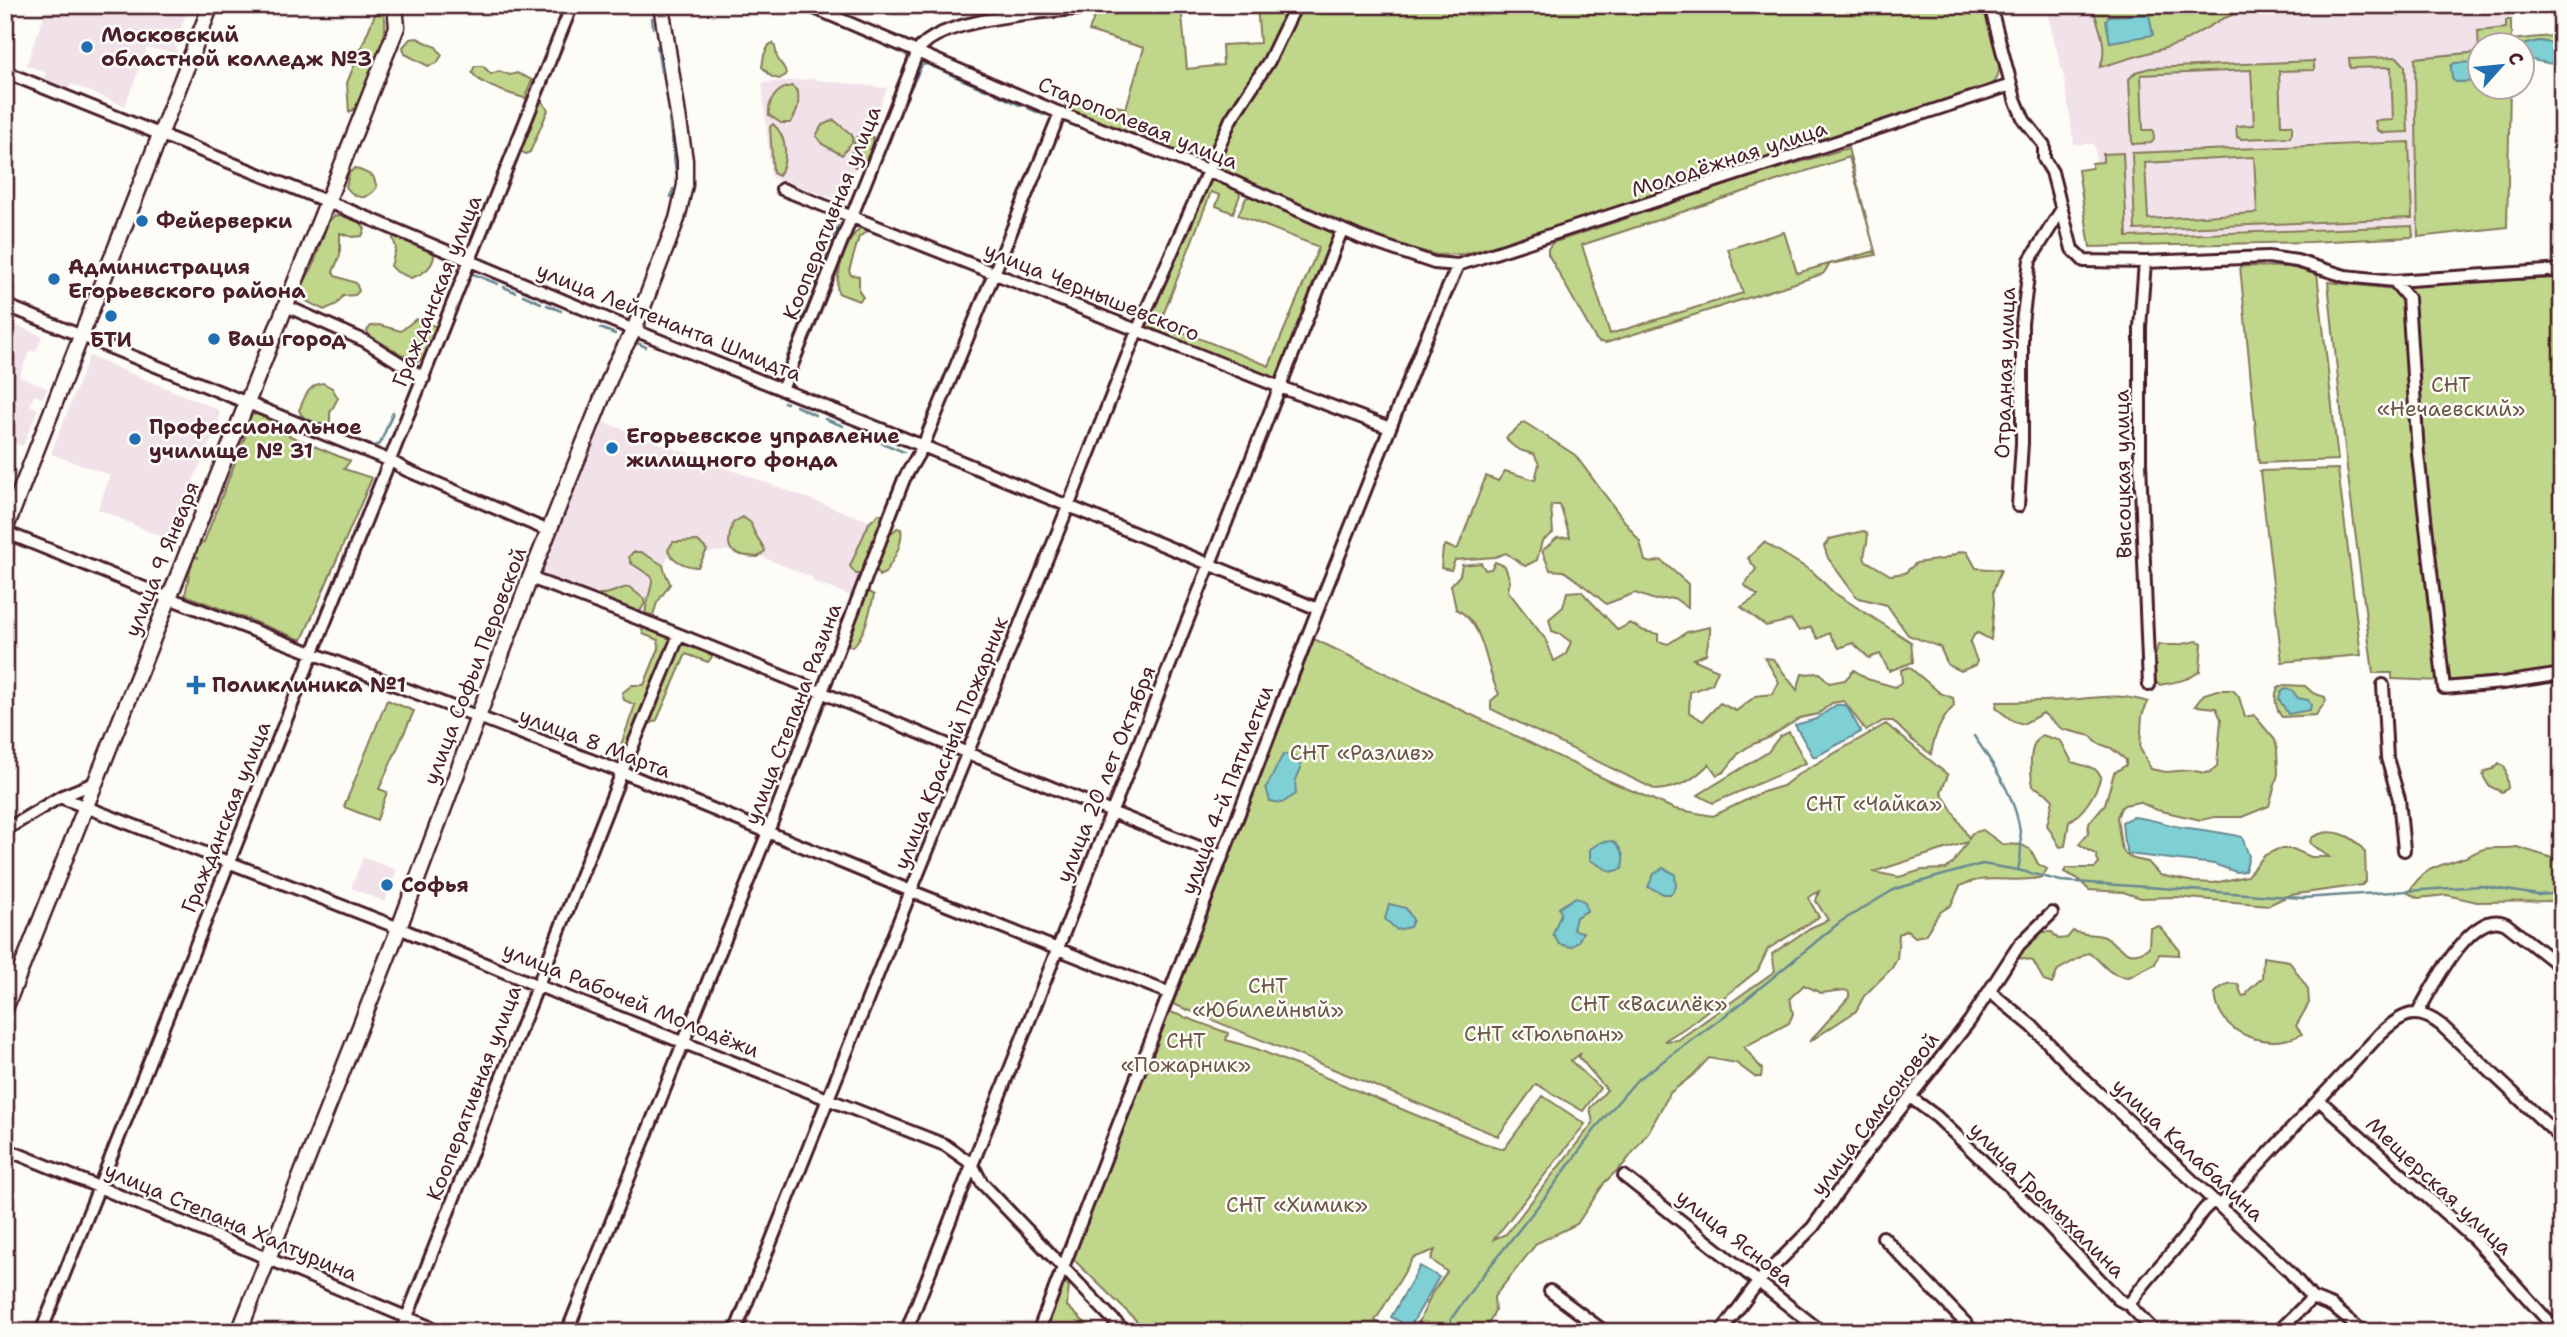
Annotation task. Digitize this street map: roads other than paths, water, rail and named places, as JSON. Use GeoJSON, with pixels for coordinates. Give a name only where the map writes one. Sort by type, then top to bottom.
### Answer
{"type":"FeatureCollection","features":[{"type":"Feature","properties":{"kind":"street"},"geometry":{"type":"LineString","coordinates":[[5,531],[211,5]]}},
{"type":"Feature","properties":{"kind":"street","name":"улица 9 Января"},"geometry":{"type":"LineString","coordinates":[[5,1009],[397,27],[395,5]]}},
{"type":"Feature","properties":{"kind":"street","name":"Гражданская улица"},"geometry":{"type":"LineString","coordinates":[[41,1332],[572,5]]}},
{"type":"Feature","properties":{"kind":"street","name":"улица Софьи Перовской"},"geometry":{"type":"LineString","coordinates":[[239,1332],[399,928],[530,578],[616,363],[634,331],[677,219],[685,185],[683,140],[660,5]]}},
{"type":"Feature","properties":{"kind":"street","name":"Старополевая улица"},"geometry":{"type":"LineString","coordinates":[[807,5],[1060,113],[1207,170],[1342,230],[1434,263],[1458,265]]}},
{"type":"Feature","properties":{"kind":"street"},"geometry":{"type":"LineString","coordinates":[[918,51],[930,37],[958,27],[1033,13],[1135,5]]}},
{"type":"Feature","properties":{"kind":"street","name":"улица Красный Пожарник"},"geometry":{"type":"LineString","coordinates":[[736,1332],[1137,331],[1231,119],[1269,61],[1296,5]]}},
{"type":"Feature","properties":{"kind":"street"},"geometry":{"type":"LineString","coordinates":[[1990,5],[2011,85],[2024,120],[2044,145],[2043,159],[2052,172],[2072,249],[2084,261],[2145,262],[2268,257],[2297,261],[2344,276],[2394,281],[2562,270]]}},
{"type":"Feature","properties":{"kind":"street","name":"Кооперативная улица"},"geometry":{"type":"LineString","coordinates":[[782,390],[918,51]]}},
{"type":"Feature","properties":{"kind":"street","name":"улица Лейтенанта Шмидта"},"geometry":{"type":"LineString","coordinates":[[5,72],[1318,609]]}},
{"type":"Feature","properties":{"kind":"street","name":"Молодёжная улица"},"geometry":{"type":"LineString","coordinates":[[1458,265],[2011,85]]}},
{"type":"Feature","properties":{"kind":"street","name":"улица Степана Разина"},"geometry":{"type":"LineString","coordinates":[[567,1332],[685,1042],[905,479],[923,446],[1060,113]]}},
{"type":"Feature","properties":{"kind":"street","name":"улица Чернышевского"},"geometry":{"type":"LineString","coordinates":[[782,189],[1137,331],[1390,428]]}},
{"type":"Feature","properties":{"kind":"street","name":"Отрадная улица"},"geometry":{"type":"LineString","coordinates":[[2018,506],[2022,443],[2022,323],[2030,260],[2062,209]]}},
{"type":"Feature","properties":{"kind":"street","name":"улица 20 лет Октября"},"geometry":{"type":"LineString","coordinates":[[906,1332],[1342,230]]}},
{"type":"Feature","properties":{"kind":"street","name":"Высоцкая улица"},"geometry":{"type":"LineString","coordinates":[[2145,262],[2140,327],[2140,462],[2149,685]]}},
{"type":"Feature","properties":{"kind":"street","name":"улица 4-й Пятилетки"},"geometry":{"type":"LineString","coordinates":[[1038,1332],[1318,609],[1425,340],[1458,265]]}},
{"type":"Feature","properties":{"kind":"street"},"geometry":{"type":"LineString","coordinates":[[2394,281],[2408,298],[2418,454],[2444,688],[2562,674]]}},
{"type":"Feature","properties":{"kind":"street"},"geometry":{"type":"LineString","coordinates":[[5,305],[391,461],[406,470],[550,531]]}},
{"type":"Feature","properties":{"kind":"street"},"geometry":{"type":"LineString","coordinates":[[286,306],[365,341],[424,378]]}},
{"type":"Feature","properties":{"kind":"street","name":"улица 8 Марта"},"geometry":{"type":"LineString","coordinates":[[5,531],[169,598],[622,772],[1169,993]]}},
{"type":"Feature","properties":{"kind":"street"},"geometry":{"type":"LineString","coordinates":[[530,578],[679,635],[1222,856]]}},
{"type":"Feature","properties":{"kind":"street","name":"Кооперативная улица"},"geometry":{"type":"LineString","coordinates":[[401,1332],[537,985],[679,635]]}},
{"type":"Feature","properties":{"kind":"street"},"geometry":{"type":"LineString","coordinates":[[2383,685],[2387,758],[2399,799],[2404,850]]}},
{"type":"Feature","properties":{"kind":"street"},"geometry":{"type":"LineString","coordinates":[[5,830],[60,797],[97,782]]}},
{"type":"Feature","properties":{"kind":"street","name":"улица Рабочей Молодёжи"},"geometry":{"type":"LineString","coordinates":[[60,797],[399,928],[945,1145],[972,1164],[982,1183],[1125,1332]]}},
{"type":"Feature","properties":{"kind":"street","name":"улица Самсоновой"},"geometry":{"type":"LineString","coordinates":[[1721,1332],[1759,1281],[1813,1227],[1865,1154],[1969,1022],[2019,945],[2052,913]]}},
{"type":"Feature","properties":{"kind":"street"},"geometry":{"type":"LineString","coordinates":[[2418,1013],[2443,966],[2472,934],[2493,920],[2506,924],[2562,968]]}},
{"type":"Feature","properties":{"kind":"street","name":"улица Калабалина"},"geometry":{"type":"LineString","coordinates":[[1989,991],[2032,1026],[2072,1068],[2288,1270],[2312,1298],[2332,1306],[2363,1332]]}},
{"type":"Feature","properties":{"kind":"street"},"geometry":{"type":"LineString","coordinates":[[2129,1305],[2206,1207],[2218,1203],[2320,1101],[2387,1027],[2404,1017],[2426,1014],[2441,1025],[2562,1139]]}},
{"type":"Feature","properties":{"kind":"street","name":"улица Громыхалина"},"geometry":{"type":"LineString","coordinates":[[1910,1097],[1947,1126],[2042,1218],[2118,1299],[2129,1305],[2155,1332]]}},
{"type":"Feature","properties":{"kind":"street","name":"Мещерская улица"},"geometry":{"type":"LineString","coordinates":[[2320,1101],[2474,1239],[2558,1332]]}},
{"type":"Feature","properties":{"kind":"street","name":"улица Степана Халтурина"},"geometry":{"type":"LineString","coordinates":[[5,1149],[100,1186],[442,1332]]}},
{"type":"Feature","properties":{"kind":"street","name":"улица Яснова"},"geometry":{"type":"LineString","coordinates":[[1624,1176],[1822,1332]]}},
{"type":"Feature","properties":{"kind":"street"},"geometry":{"type":"LineString","coordinates":[[1883,1237],[1973,1332]]}},
{"type":"Feature","properties":{"kind":"street"},"geometry":{"type":"LineString","coordinates":[[1550,1291],[1605,1332]]}},
{"type":"Feature","properties":{"kind":"street"},"geometry":{"type":"LineString","coordinates":[[2278,1332],[2312,1298]]}},
{"type":"Feature","properties":{"kind":"water"},"geometry":{"type":"Polygon","coordinates":[[[2149,14],[2153,35],[2110,42],[2106,21],[2109,16],[2149,14]]]}},
{"type":"Feature","properties":{"kind":"water"},"geometry":{"type":"Polygon","coordinates":[[[2536,42],[2558,44],[2562,55],[2557,65],[2536,61],[2536,42]]]}},
{"type":"Feature","properties":{"kind":"water"},"geometry":{"type":"Polygon","coordinates":[[[2454,63],[2466,63],[2466,82],[2456,82],[2452,79],[2451,66],[2454,63]]]}},
{"type":"Feature","properties":{"kind":"water"},"geometry":{"type":"Polygon","coordinates":[[[2285,689],[2292,690],[2298,698],[2308,700],[2310,710],[2288,714],[2279,699],[2285,689]]]}},
{"type":"Feature","properties":{"kind":"water"},"geometry":{"type":"Polygon","coordinates":[[[1836,705],[1846,705],[1861,732],[1813,756],[1795,725],[1816,719],[1836,705]]]}},
{"type":"Feature","properties":{"kind":"water"},"geometry":{"type":"Polygon","coordinates":[[[1284,754],[1297,757],[1301,768],[1295,782],[1296,794],[1282,803],[1270,801],[1266,787],[1284,754]]]}},
{"type":"Feature","properties":{"kind":"water"},"geometry":{"type":"Polygon","coordinates":[[[2132,817],[2242,837],[2249,856],[2245,871],[2236,872],[2214,864],[2128,854],[2122,822],[2132,817]]]}},
{"type":"Feature","properties":{"kind":"water"},"geometry":{"type":"Polygon","coordinates":[[[1613,841],[1621,850],[1623,860],[1622,869],[1611,872],[1590,860],[1590,849],[1601,842],[1613,841]]]}},
{"type":"Feature","properties":{"kind":"water"},"geometry":{"type":"Polygon","coordinates":[[[1663,868],[1675,874],[1676,887],[1671,894],[1648,887],[1654,874],[1663,868]]]}},
{"type":"Feature","properties":{"kind":"water"},"geometry":{"type":"Polygon","coordinates":[[[1576,897],[1585,902],[1587,911],[1576,917],[1573,930],[1583,932],[1578,942],[1571,947],[1559,944],[1553,934],[1561,913],[1559,908],[1576,897]]]}},
{"type":"Feature","properties":{"kind":"water"},"geometry":{"type":"Polygon","coordinates":[[[1389,904],[1406,908],[1413,920],[1410,927],[1397,930],[1385,919],[1389,904]]]}},
{"type":"Feature","properties":{"kind":"water"},"geometry":{"type":"Polygon","coordinates":[[[1420,1266],[1439,1277],[1410,1327],[1391,1317],[1420,1266]]]}},
{"type":"Feature","properties":{"kind":"waterway"},"geometry":{"type":"LineString","coordinates":[[652,18],[653,28]]}},
{"type":"Feature","properties":{"kind":"waterway"},"geometry":{"type":"LineString","coordinates":[[835,23],[865,37]]}},
{"type":"Feature","properties":{"kind":"waterway"},"geometry":{"type":"LineString","coordinates":[[883,45],[909,58],[901,80]]}},
{"type":"Feature","properties":{"kind":"waterway"},"geometry":{"type":"LineString","coordinates":[[657,46],[661,72]]}},
{"type":"Feature","properties":{"kind":"waterway"},"geometry":{"type":"LineString","coordinates":[[909,92],[922,65],[927,64],[986,90]]}},
{"type":"Feature","properties":{"kind":"waterway"},"geometry":{"type":"LineString","coordinates":[[996,94],[1020,105]]}},
{"type":"Feature","properties":{"kind":"waterway"},"geometry":{"type":"LineString","coordinates":[[903,106],[908,96]]}},
{"type":"Feature","properties":{"kind":"waterway"},"geometry":{"type":"LineString","coordinates":[[1028,108],[1044,115]]}},
{"type":"Feature","properties":{"kind":"waterway"},"geometry":{"type":"LineString","coordinates":[[889,143],[900,113]]}},
{"type":"Feature","properties":{"kind":"waterway"},"geometry":{"type":"LineString","coordinates":[[669,119],[676,172]]}},
{"type":"Feature","properties":{"kind":"waterway"},"geometry":{"type":"LineString","coordinates":[[671,197],[673,189]]}},
{"type":"Feature","properties":{"kind":"waterway"},"geometry":{"type":"LineString","coordinates":[[831,245],[838,226]]}},
{"type":"Feature","properties":{"kind":"waterway"},"geometry":{"type":"LineString","coordinates":[[815,287],[828,254]]}},
{"type":"Feature","properties":{"kind":"waterway"},"geometry":{"type":"LineString","coordinates":[[473,274],[498,284]]}},
{"type":"Feature","properties":{"kind":"waterway"},"geometry":{"type":"LineString","coordinates":[[504,287],[515,292]]}},
{"type":"Feature","properties":{"kind":"waterway"},"geometry":{"type":"LineString","coordinates":[[523,295],[541,303]]}},
{"type":"Feature","properties":{"kind":"waterway"},"geometry":{"type":"LineString","coordinates":[[795,338],[811,298]]}},
{"type":"Feature","properties":{"kind":"waterway"},"geometry":{"type":"LineString","coordinates":[[547,305],[561,311]]}},
{"type":"Feature","properties":{"kind":"waterway"},"geometry":{"type":"LineString","coordinates":[[600,328],[615,334]]}},
{"type":"Feature","properties":{"kind":"waterway"},"geometry":{"type":"LineString","coordinates":[[635,342],[646,347]]}},
{"type":"Feature","properties":{"kind":"waterway"},"geometry":{"type":"LineString","coordinates":[[782,371],[790,349]]}},
{"type":"Feature","properties":{"kind":"waterway"},"geometry":{"type":"LineString","coordinates":[[937,392],[944,376]]}},
{"type":"Feature","properties":{"kind":"waterway"},"geometry":{"type":"LineString","coordinates":[[796,406],[815,415]]}},
{"type":"Feature","properties":{"kind":"waterway"},"geometry":{"type":"LineString","coordinates":[[922,429],[930,410]]}},
{"type":"Feature","properties":{"kind":"waterway"},"geometry":{"type":"LineString","coordinates":[[358,440],[374,446],[380,444],[393,412]]}},
{"type":"Feature","properties":{"kind":"waterway"},"geometry":{"type":"LineString","coordinates":[[299,416],[338,432]]}},
{"type":"Feature","properties":{"kind":"waterway"},"geometry":{"type":"LineString","coordinates":[[825,419],[843,426]]}},
{"type":"Feature","properties":{"kind":"waterway"},"geometry":{"type":"LineString","coordinates":[[856,432],[904,452]]}},
{"type":"Feature","properties":{"kind":"waterway"},"geometry":{"type":"LineString","coordinates":[[1974,736],[2003,782],[2017,816],[2021,851],[2018,870]]}},
{"type":"Feature","properties":{"kind":"waterway"},"geometry":{"type":"LineString","coordinates":[[1452,1332],[1451,1319],[1475,1285],[1599,1124],[1636,1081],[1738,1006],[1840,922],[1895,889],[1982,864],[2061,881],[2303,898],[2481,886],[2538,895],[2562,893]]}},
{"type":"Feature","properties":{"kind":"place","name":"Московский областной колледж №3"},"geometry":{"type":"Point","coordinates":[87,47]}},
{"type":"Feature","properties":{"kind":"place","name":"Фейерверки"},"geometry":{"type":"Point","coordinates":[142,221]}},
{"type":"Feature","properties":{"kind":"place","name":"Администрация Егорьевского района"},"geometry":{"type":"Point","coordinates":[54,279]}},
{"type":"Feature","properties":{"kind":"place","name":"БТИ"},"geometry":{"type":"Point","coordinates":[111,316]}},
{"type":"Feature","properties":{"kind":"place","name":"Ваш город"},"geometry":{"type":"Point","coordinates":[214,339]}},
{"type":"Feature","properties":{"kind":"place","name":"Профессиональное училище № 31"},"geometry":{"type":"Point","coordinates":[135,439]}},
{"type":"Feature","properties":{"kind":"place","name":"Егорьевское управление жилищного фонда"},"geometry":{"type":"Point","coordinates":[612,448]}},
{"type":"Feature","properties":{"kind":"place","name":"Поликлиника №1"},"geometry":{"type":"Point","coordinates":[196,685]}},
{"type":"Feature","properties":{"kind":"place","name":"Софья"},"geometry":{"type":"Point","coordinates":[387,885]}},
{"type":"Feature","properties":{"kind":"park label","name":"СНТ «Нечаевский»"},"geometry":{"type":"Point","coordinates":[2451,397]}},
{"type":"Feature","properties":{"kind":"park label","name":"СНТ «Разлив»"},"geometry":{"type":"Point","coordinates":[1362,753]}},
{"type":"Feature","properties":{"kind":"park label","name":"СНТ «Чайка»"},"geometry":{"type":"Point","coordinates":[1874,804]}},
{"type":"Feature","properties":{"kind":"park label","name":"СНТ «Юбилейный»"},"geometry":{"type":"Point","coordinates":[1268,998]}},
{"type":"Feature","properties":{"kind":"park label","name":"СНТ «Василёк»"},"geometry":{"type":"Point","coordinates":[1649,1004]}},
{"type":"Feature","properties":{"kind":"park label","name":"СНТ «Тюльпан»"},"geometry":{"type":"Point","coordinates":[1544,1034]}},
{"type":"Feature","properties":{"kind":"park label","name":"СНТ «Пожарник»"},"geometry":{"type":"Point","coordinates":[1186,1053]}},
{"type":"Feature","properties":{"kind":"park label","name":"СНТ «Химик»"},"geometry":{"type":"Point","coordinates":[1297,1205]}}]}
